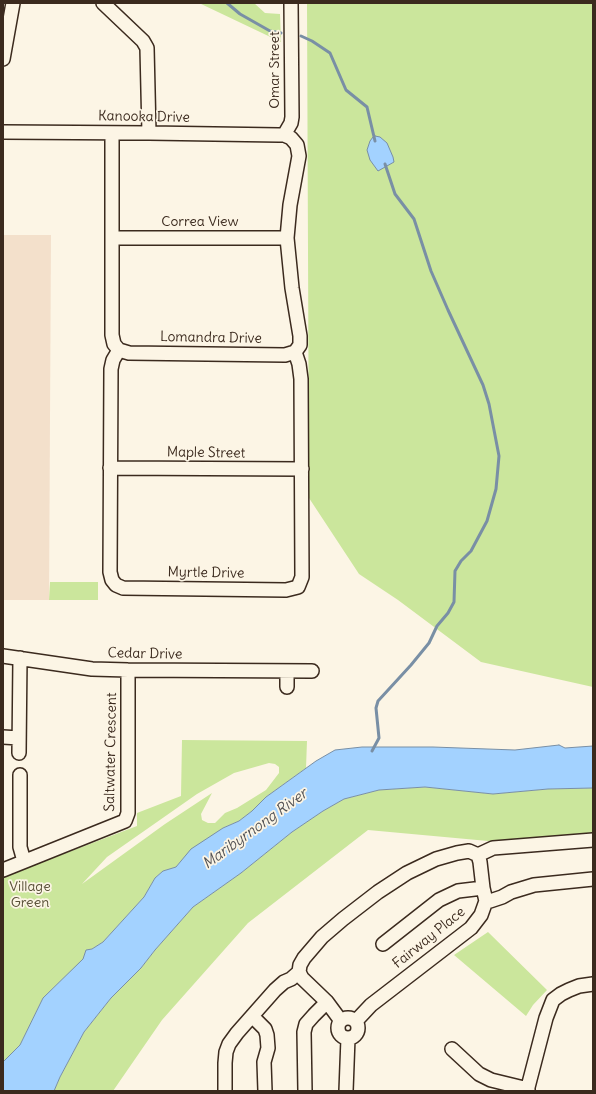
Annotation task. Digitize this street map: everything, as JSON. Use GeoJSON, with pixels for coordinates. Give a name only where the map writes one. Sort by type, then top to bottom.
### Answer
{"type":"FeatureCollection","features":[{"type":"Feature","properties":{"kind":"street","name":"Omar Street"},"geometry":{"type":"LineString","coordinates":[[284,135],[291,123],[292,117],[291,3]]}},
{"type":"Feature","properties":{"kind":"street"},"geometry":{"type":"LineString","coordinates":[[3,59],[10,5]]}},
{"type":"Feature","properties":{"kind":"street"},"geometry":{"type":"LineString","coordinates":[[108,5],[143,41],[147,48],[149,133]]}},
{"type":"Feature","properties":{"kind":"street","name":"Kanooka Drive"},"geometry":{"type":"LineString","coordinates":[[3,132],[284,135]]}},
{"type":"Feature","properties":{"kind":"street"},"geometry":{"type":"LineString","coordinates":[[112,133],[112,335],[114,344],[119,350]]}},
{"type":"Feature","properties":{"kind":"street"},"geometry":{"type":"LineString","coordinates":[[284,135],[294,141],[299,156],[290,205],[287,238],[292,288],[300,336],[300,345],[295,352]]}},
{"type":"Feature","properties":{"kind":"street","name":"Correa View"},"geometry":{"type":"LineString","coordinates":[[112,238],[287,238]]}},
{"type":"Feature","properties":{"kind":"street","name":"Lomandra Drive"},"geometry":{"type":"LineString","coordinates":[[119,350],[129,353],[285,355],[295,352]]}},
{"type":"Feature","properties":{"kind":"street","name":"Myrtle Drive"},"geometry":{"type":"LineString","coordinates":[[119,350],[113,360],[111,369],[110,572],[112,580],[116,585],[123,588],[286,590],[298,587],[302,577],[301,379],[299,364],[295,352]]}},
{"type":"Feature","properties":{"kind":"street","name":"Maple Street"},"geometry":{"type":"LineString","coordinates":[[110,468],[302,470]]}},
{"type":"Feature","properties":{"kind":"street","name":"Cedar Drive"},"geometry":{"type":"LineString","coordinates":[[3,656],[92,669],[287,672],[312,671]]}},
{"type":"Feature","properties":{"kind":"street"},"geometry":{"type":"LineString","coordinates":[[19,754],[20,658]]}},
{"type":"Feature","properties":{"kind":"street","name":"Saltwater Crescent"},"geometry":{"type":"LineString","coordinates":[[3,870],[125,821],[128,813],[128,670]]}},
{"type":"Feature","properties":{"kind":"street"},"geometry":{"type":"LineString","coordinates":[[287,672],[287,687]]}},
{"type":"Feature","properties":{"kind":"street"},"geometry":{"type":"LineString","coordinates":[[3,737],[19,738]]}},
{"type":"Feature","properties":{"kind":"street"},"geometry":{"type":"LineString","coordinates":[[20,775],[20,847],[24,861]]}},
{"type":"Feature","properties":{"kind":"street"},"geometry":{"type":"LineString","coordinates":[[340,1021],[348,1017],[356,1021],[358,1030],[354,1036],[348,1038],[342,1036],[339,1030],[340,1021],[327,1002],[302,978],[299,972],[300,965],[322,937],[378,892],[401,877],[436,858],[457,853],[470,852],[478,855],[493,848],[593,840]]}},
{"type":"Feature","properties":{"kind":"street"},"geometry":{"type":"LineString","coordinates":[[478,855],[484,895],[490,902],[511,892],[534,885],[593,879]]}},
{"type":"Feature","properties":{"kind":"street"},"geometry":{"type":"LineString","coordinates":[[383,944],[439,900],[458,891],[484,895]]}},
{"type":"Feature","properties":{"kind":"street","name":"Fairway Place"},"geometry":{"type":"LineString","coordinates":[[356,1021],[371,1005],[471,928],[480,915],[484,895]]}},
{"type":"Feature","properties":{"kind":"street"},"geometry":{"type":"LineString","coordinates":[[225,1091],[226,1052],[230,1044],[237,1033],[284,982],[299,972]]}},
{"type":"Feature","properties":{"kind":"street"},"geometry":{"type":"LineString","coordinates":[[452,1049],[479,1074],[492,1080],[528,1090],[546,1018],[553,1000],[569,990],[580,986],[593,984]]}},
{"type":"Feature","properties":{"kind":"street"},"geometry":{"type":"LineString","coordinates":[[305,1091],[304,1032],[306,1024],[327,1002]]}},
{"type":"Feature","properties":{"kind":"street"},"geometry":{"type":"LineString","coordinates":[[252,1016],[265,1029],[267,1036],[268,1048],[264,1062],[265,1091]]}},
{"type":"Feature","properties":{"kind":"street"},"geometry":{"type":"LineString","coordinates":[[346,1091],[348,1038]]}},
{"type":"Feature","properties":{"kind":"shaded area"},"geometry":{"type":"Polygon","coordinates":[[[3,235],[51,235],[49,600],[3,600],[3,235]]]}},
{"type":"Feature","properties":{"kind":"green space"},"geometry":{"type":"Polygon","coordinates":[[[199,3],[254,3],[265,13],[280,14],[281,42],[199,3]]]}},
{"type":"Feature","properties":{"kind":"green space"},"geometry":{"type":"Polygon","coordinates":[[[307,3],[593,3],[593,687],[481,662],[398,600],[359,574],[309,498],[307,3]]]}},
{"type":"Feature","properties":{"kind":"green space"},"geometry":{"type":"Polygon","coordinates":[[[50,582],[98,582],[98,600],[49,600],[50,582]]]}},
{"type":"Feature","properties":{"kind":"green space","name":"Village Green"},"geometry":{"type":"Polygon","coordinates":[[[182,740],[307,741],[306,768],[266,797],[239,821],[223,828],[183,859],[176,867],[163,871],[155,878],[144,897],[103,942],[92,949],[86,950],[84,959],[43,998],[20,1045],[3,1062],[3,877],[137,826],[137,813],[181,796],[182,740]],[[269,763],[234,773],[197,794],[107,857],[82,884],[165,824],[212,793],[201,814],[202,820],[208,823],[215,823],[225,813],[237,808],[266,790],[279,773],[279,767],[275,764],[269,763]]]}},
{"type":"Feature","properties":{"kind":"green space"},"geometry":{"type":"Polygon","coordinates":[[[425,787],[493,794],[548,789],[593,788],[593,836],[488,841],[368,830],[248,923],[162,1020],[113,1091],[54,1091],[84,1032],[111,998],[141,968],[193,907],[241,873],[292,832],[344,799],[379,790],[425,787]]]}},
{"type":"Feature","properties":{"kind":"green space"},"geometry":{"type":"Polygon","coordinates":[[[488,932],[547,990],[533,1005],[526,1016],[454,955],[488,932]]]}},
{"type":"Feature","properties":{"kind":"water"},"geometry":{"type":"Polygon","coordinates":[[[375,136],[380,137],[387,143],[394,162],[378,171],[370,160],[367,150],[370,141],[375,136]]]}},
{"type":"Feature","properties":{"kind":"water","name":"Maribyrnong River"},"geometry":{"type":"Polygon","coordinates":[[[559,745],[565,748],[593,746],[593,788],[548,789],[493,794],[425,787],[379,790],[344,799],[323,811],[292,832],[241,873],[193,907],[141,968],[111,998],[84,1032],[54,1091],[3,1091],[3,1062],[20,1045],[43,998],[83,959],[86,950],[92,949],[103,942],[144,897],[155,878],[163,871],[176,867],[191,849],[223,828],[239,821],[266,797],[316,761],[335,750],[362,747],[433,747],[515,750],[559,745]]]}},
{"type":"Feature","properties":{"kind":"waterway"},"geometry":{"type":"LineString","coordinates":[[227,3],[240,14],[270,31],[281,33]]}},
{"type":"Feature","properties":{"kind":"waterway"},"geometry":{"type":"LineString","coordinates":[[301,36],[312,41],[330,53],[346,90],[367,107],[375,141]]}},
{"type":"Feature","properties":{"kind":"waterway"},"geometry":{"type":"LineString","coordinates":[[372,751],[379,738],[376,708],[378,701],[429,643],[437,626],[448,613],[454,602],[455,571],[461,561],[471,551],[487,521],[496,489],[499,456],[489,404],[483,385],[431,271],[414,219],[395,194],[385,164]]}}]}
